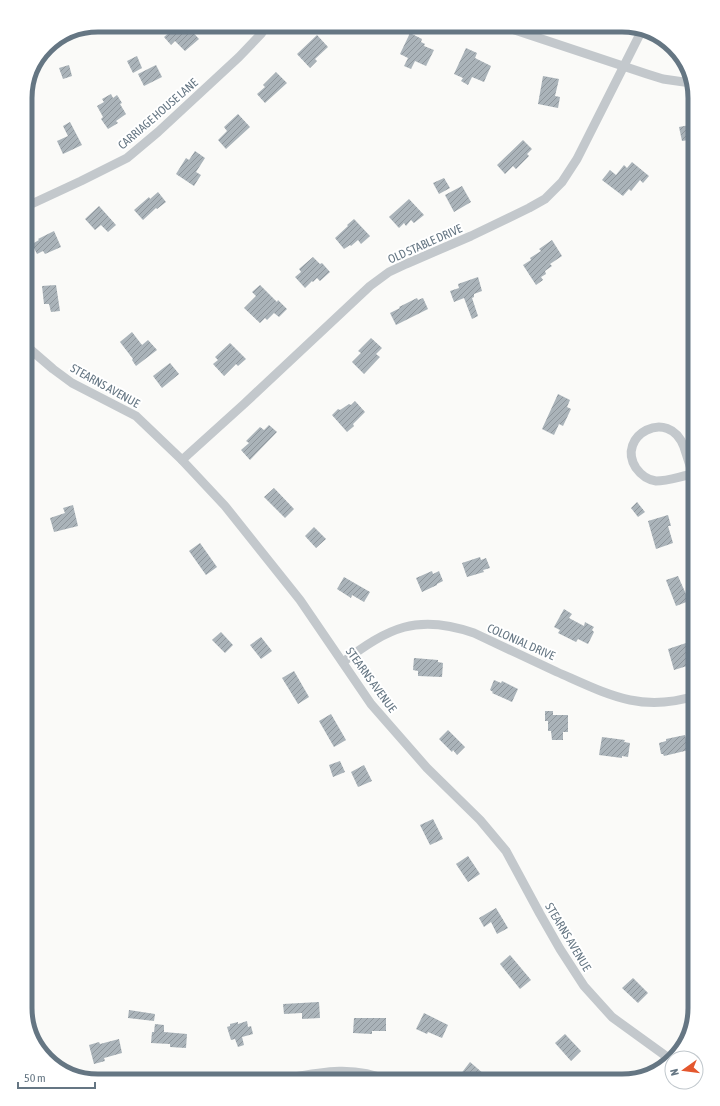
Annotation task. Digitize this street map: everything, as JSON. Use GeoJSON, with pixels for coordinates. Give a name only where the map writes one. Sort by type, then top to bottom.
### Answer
{"type":"FeatureCollection","features":[{"type":"Feature","properties":{"kind":"street","name":"CARRIAGE HOUSE LANE"},"geometry":{"type":"LineString","coordinates":[[32,204],[127,158],[158,132],[239,57],[262,32]]}},
{"type":"Feature","properties":{"kind":"street"},"geometry":{"type":"LineString","coordinates":[[521,32],[663,79],[686,82]]}},
{"type":"Feature","properties":{"kind":"street","name":"OLD STABLE DRIVE"},"geometry":{"type":"LineString","coordinates":[[182,460],[370,286],[389,272],[471,236],[545,199],[569,172],[640,34]]}},
{"type":"Feature","properties":{"kind":"street","name":"STEARNS AVENUE"},"geometry":{"type":"LineString","coordinates":[[32,351],[72,382],[136,416],[182,460],[225,506],[300,600],[371,704],[452,794],[480,820],[506,851],[550,932],[586,988],[612,1017],[664,1055]]}},
{"type":"Feature","properties":{"kind":"street"},"geometry":{"type":"LineString","coordinates":[[688,460],[679,437],[665,428],[654,427],[643,432],[636,440],[632,451],[633,462],[638,472],[647,478],[652,480],[688,478]]}},
{"type":"Feature","properties":{"kind":"street","name":"COLONIAL DRIVE"},"geometry":{"type":"LineString","coordinates":[[343,662],[368,643],[384,634],[415,625],[444,626],[459,628],[474,633],[600,691],[624,699],[649,703],[661,703],[688,698]]}},
{"type":"Feature","properties":{"kind":"street"},"geometry":{"type":"LineString","coordinates":[[315,1074],[332,1071],[360,1071],[374,1074]]}},
{"type":"Feature","properties":{"kind":"building"},"geometry":{"type":"Polygon","coordinates":[[[170,32],[193,32],[199,39],[185,51],[175,41],[171,45],[164,37],[170,32]]]}},
{"type":"Feature","properties":{"kind":"building"},"geometry":{"type":"Polygon","coordinates":[[[410,33],[422,39],[421,42],[425,44],[424,46],[434,50],[426,66],[415,61],[411,69],[404,66],[408,58],[400,54],[410,33]]]}},
{"type":"Feature","properties":{"kind":"building"},"geometry":{"type":"Polygon","coordinates":[[[317,35],[328,47],[315,59],[317,61],[310,68],[297,54],[317,35]]]}},
{"type":"Feature","properties":{"kind":"building"},"geometry":{"type":"Polygon","coordinates":[[[466,48],[477,53],[475,58],[491,66],[484,82],[472,77],[468,85],[461,81],[463,78],[454,74],[466,48]]]}},
{"type":"Feature","properties":{"kind":"building"},"geometry":{"type":"Polygon","coordinates":[[[137,56],[142,68],[133,73],[127,61],[137,56]]]}},
{"type":"Feature","properties":{"kind":"building"},"geometry":{"type":"Polygon","coordinates":[[[69,65],[72,76],[63,79],[59,68],[69,65]]]}},
{"type":"Feature","properties":{"kind":"building"},"geometry":{"type":"Polygon","coordinates":[[[156,65],[162,77],[144,86],[138,74],[156,65]]]}},
{"type":"Feature","properties":{"kind":"building"},"geometry":{"type":"Polygon","coordinates":[[[276,72],[287,83],[265,103],[257,94],[265,87],[263,85],[276,72]]]}},
{"type":"Feature","properties":{"kind":"building"},"geometry":{"type":"Polygon","coordinates":[[[543,76],[559,79],[555,96],[560,97],[558,108],[538,104],[543,76]]]}},
{"type":"Feature","properties":{"kind":"building"},"geometry":{"type":"Polygon","coordinates":[[[111,94],[113,98],[117,95],[126,114],[116,121],[118,123],[108,129],[101,119],[103,117],[97,106],[104,102],[102,99],[111,94]]]}},
{"type":"Feature","properties":{"kind":"building"},"geometry":{"type":"Polygon","coordinates":[[[238,114],[250,127],[226,149],[218,140],[227,131],[224,127],[238,114]]]}},
{"type":"Feature","properties":{"kind":"building"},"geometry":{"type":"Polygon","coordinates":[[[70,122],[82,145],[63,154],[57,141],[68,136],[63,126],[70,122]]]}},
{"type":"Feature","properties":{"kind":"building"},"geometry":{"type":"Polygon","coordinates":[[[688,125],[688,140],[682,141],[679,127],[688,125]]]}},
{"type":"Feature","properties":{"kind":"building"},"geometry":{"type":"Polygon","coordinates":[[[523,140],[532,149],[527,154],[529,156],[516,169],[513,166],[505,174],[497,165],[523,140]]]}},
{"type":"Feature","properties":{"kind":"building"},"geometry":{"type":"Polygon","coordinates":[[[195,151],[205,158],[196,172],[201,175],[194,186],[176,174],[186,158],[189,160],[195,151]]]}},
{"type":"Feature","properties":{"kind":"building"},"geometry":{"type":"Polygon","coordinates":[[[632,162],[649,176],[643,183],[640,180],[631,191],[629,189],[623,196],[602,180],[610,170],[616,175],[624,165],[627,168],[632,162]]]}},
{"type":"Feature","properties":{"kind":"building"},"geometry":{"type":"Polygon","coordinates":[[[444,178],[450,188],[439,194],[433,183],[444,178]]]}},
{"type":"Feature","properties":{"kind":"building"},"geometry":{"type":"Polygon","coordinates":[[[462,186],[471,202],[454,212],[445,195],[462,186]]]}},
{"type":"Feature","properties":{"kind":"building"},"geometry":{"type":"Polygon","coordinates":[[[158,192],[166,202],[157,209],[156,208],[143,220],[134,210],[149,197],[150,199],[158,192]]]}},
{"type":"Feature","properties":{"kind":"building"},"geometry":{"type":"Polygon","coordinates":[[[409,199],[424,215],[414,223],[411,220],[406,226],[404,223],[399,228],[389,217],[409,199]]]}},
{"type":"Feature","properties":{"kind":"building"},"geometry":{"type":"Polygon","coordinates":[[[99,206],[116,225],[108,232],[101,225],[95,230],[85,219],[99,206]]]}},
{"type":"Feature","properties":{"kind":"building"},"geometry":{"type":"Polygon","coordinates":[[[354,219],[370,236],[361,244],[358,240],[351,246],[350,245],[344,249],[335,238],[354,219]]]}},
{"type":"Feature","properties":{"kind":"building"},"geometry":{"type":"Polygon","coordinates":[[[54,231],[61,247],[45,254],[43,251],[37,254],[32,244],[39,240],[38,239],[54,231]]]}},
{"type":"Feature","properties":{"kind":"building"},"geometry":{"type":"Polygon","coordinates":[[[552,240],[562,256],[550,264],[552,266],[545,271],[546,274],[541,277],[543,280],[536,285],[523,265],[531,260],[530,258],[541,251],[539,249],[552,240]]]}},
{"type":"Feature","properties":{"kind":"building"},"geometry":{"type":"Polygon","coordinates":[[[313,257],[320,264],[322,263],[330,272],[320,281],[317,278],[305,288],[295,277],[301,272],[299,269],[313,257]]]}},
{"type":"Feature","properties":{"kind":"building"},"geometry":{"type":"Polygon","coordinates":[[[478,277],[482,291],[474,294],[474,297],[472,298],[478,316],[472,319],[464,298],[454,302],[450,291],[459,288],[458,284],[478,277]]]}},
{"type":"Feature","properties":{"kind":"building"},"geometry":{"type":"Polygon","coordinates":[[[56,285],[60,311],[51,312],[49,304],[44,304],[42,286],[56,285]]]}},
{"type":"Feature","properties":{"kind":"building"},"geometry":{"type":"Polygon","coordinates":[[[260,285],[277,302],[278,300],[287,309],[279,317],[274,313],[267,320],[265,318],[260,323],[244,308],[256,296],[252,292],[260,285]]]}},
{"type":"Feature","properties":{"kind":"building"},"geometry":{"type":"Polygon","coordinates":[[[417,298],[418,300],[423,298],[428,309],[396,325],[390,313],[417,298]]]}},
{"type":"Feature","properties":{"kind":"building"},"geometry":{"type":"Polygon","coordinates":[[[132,332],[142,345],[148,340],[157,350],[136,366],[132,360],[133,359],[120,342],[132,332]]]}},
{"type":"Feature","properties":{"kind":"building"},"geometry":{"type":"Polygon","coordinates":[[[371,338],[382,348],[376,354],[380,357],[364,374],[352,362],[361,353],[358,351],[371,338]]]}},
{"type":"Feature","properties":{"kind":"building"},"geometry":{"type":"Polygon","coordinates":[[[230,343],[246,359],[238,366],[236,364],[224,376],[213,364],[218,360],[215,357],[230,343]]]}},
{"type":"Feature","properties":{"kind":"building"},"geometry":{"type":"Polygon","coordinates":[[[170,363],[179,374],[162,388],[153,376],[170,363]]]}},
{"type":"Feature","properties":{"kind":"building"},"geometry":{"type":"Polygon","coordinates":[[[558,394],[570,400],[567,407],[571,409],[563,426],[559,424],[554,435],[542,429],[558,394]]]}},
{"type":"Feature","properties":{"kind":"building"},"geometry":{"type":"Polygon","coordinates":[[[355,401],[365,412],[347,432],[332,415],[338,409],[340,410],[349,404],[351,405],[355,401]]]}},
{"type":"Feature","properties":{"kind":"building"},"geometry":{"type":"Polygon","coordinates":[[[269,425],[277,432],[250,460],[241,450],[249,443],[246,441],[260,427],[264,430],[269,425]]]}},
{"type":"Feature","properties":{"kind":"building"},"geometry":{"type":"Polygon","coordinates":[[[274,488],[294,509],[285,518],[264,497],[274,488]]]}},
{"type":"Feature","properties":{"kind":"building"},"geometry":{"type":"Polygon","coordinates":[[[637,502],[645,512],[638,517],[631,508],[637,502]]]}},
{"type":"Feature","properties":{"kind":"building"},"geometry":{"type":"Polygon","coordinates":[[[73,505],[78,526],[54,532],[50,518],[65,513],[63,508],[73,505]]]}},
{"type":"Feature","properties":{"kind":"building"},"geometry":{"type":"Polygon","coordinates":[[[668,515],[671,526],[668,526],[673,543],[656,549],[648,521],[668,515]]]}},
{"type":"Feature","properties":{"kind":"building"},"geometry":{"type":"Polygon","coordinates":[[[314,527],[326,539],[316,548],[305,536],[314,527]]]}},
{"type":"Feature","properties":{"kind":"building"},"geometry":{"type":"Polygon","coordinates":[[[200,543],[217,567],[206,575],[189,551],[200,543]]]}},
{"type":"Feature","properties":{"kind":"building"},"geometry":{"type":"Polygon","coordinates":[[[480,557],[481,560],[486,558],[490,568],[483,570],[484,572],[467,577],[462,563],[480,557]]]}},
{"type":"Feature","properties":{"kind":"building"},"geometry":{"type":"Polygon","coordinates":[[[432,571],[433,574],[439,571],[443,581],[422,592],[416,578],[432,571]]]}},
{"type":"Feature","properties":{"kind":"building"},"geometry":{"type":"Polygon","coordinates":[[[678,576],[688,601],[676,606],[666,580],[678,576]]]}},
{"type":"Feature","properties":{"kind":"building"},"geometry":{"type":"Polygon","coordinates":[[[344,577],[370,592],[364,602],[352,595],[351,598],[337,589],[344,577]]]}},
{"type":"Feature","properties":{"kind":"building"},"geometry":{"type":"Polygon","coordinates":[[[564,609],[572,614],[569,618],[584,626],[585,622],[594,627],[592,630],[594,632],[588,644],[578,639],[576,642],[558,633],[560,630],[554,627],[564,609]]]}},
{"type":"Feature","properties":{"kind":"building"},"geometry":{"type":"Polygon","coordinates":[[[221,632],[233,645],[225,653],[212,640],[221,632]]]}},
{"type":"Feature","properties":{"kind":"building"},"geometry":{"type":"Polygon","coordinates":[[[261,637],[272,651],[261,659],[250,645],[261,637]]]}},
{"type":"Feature","properties":{"kind":"building"},"geometry":{"type":"Polygon","coordinates":[[[686,643],[688,646],[687,666],[674,670],[668,649],[686,643]]]}},
{"type":"Feature","properties":{"kind":"building"},"geometry":{"type":"Polygon","coordinates":[[[414,658],[438,660],[438,662],[443,663],[442,677],[418,676],[418,671],[413,670],[414,658]]]}},
{"type":"Feature","properties":{"kind":"building"},"geometry":{"type":"Polygon","coordinates":[[[294,671],[309,697],[298,704],[282,678],[294,671]]]}},
{"type":"Feature","properties":{"kind":"building"},"geometry":{"type":"Polygon","coordinates":[[[494,680],[501,683],[502,681],[518,689],[512,702],[492,693],[493,692],[490,690],[494,680]]]}},
{"type":"Feature","properties":{"kind":"building"},"geometry":{"type":"Polygon","coordinates":[[[545,711],[553,711],[553,715],[568,715],[568,732],[563,732],[563,740],[552,740],[551,731],[548,731],[548,721],[545,721],[545,711]]]}},
{"type":"Feature","properties":{"kind":"building"},"geometry":{"type":"Polygon","coordinates":[[[331,714],[346,740],[334,747],[319,721],[331,714]]]}},
{"type":"Feature","properties":{"kind":"building"},"geometry":{"type":"Polygon","coordinates":[[[448,730],[465,747],[457,755],[439,739],[448,730]]]}},
{"type":"Feature","properties":{"kind":"building"},"geometry":{"type":"Polygon","coordinates":[[[685,735],[688,750],[664,756],[661,754],[659,743],[666,741],[666,739],[685,735]]]}},
{"type":"Feature","properties":{"kind":"building"},"geometry":{"type":"Polygon","coordinates":[[[602,737],[625,740],[624,742],[630,743],[628,757],[622,756],[622,758],[599,755],[602,737]]]}},
{"type":"Feature","properties":{"kind":"building"},"geometry":{"type":"Polygon","coordinates":[[[340,761],[345,772],[333,777],[329,765],[340,761]]]}},
{"type":"Feature","properties":{"kind":"building"},"geometry":{"type":"Polygon","coordinates":[[[364,765],[372,781],[358,787],[351,772],[364,765]]]}},
{"type":"Feature","properties":{"kind":"building"},"geometry":{"type":"Polygon","coordinates":[[[433,819],[443,839],[430,845],[420,825],[433,819]]]}},
{"type":"Feature","properties":{"kind":"building"},"geometry":{"type":"Polygon","coordinates":[[[468,856],[480,874],[468,882],[456,864],[468,856]]]}},
{"type":"Feature","properties":{"kind":"building"},"geometry":{"type":"Polygon","coordinates":[[[496,908],[508,928],[497,934],[491,922],[484,927],[479,918],[496,908]]]}},
{"type":"Feature","properties":{"kind":"building"},"geometry":{"type":"Polygon","coordinates":[[[510,955],[531,980],[520,989],[500,964],[510,955]]]}},
{"type":"Feature","properties":{"kind":"building"},"geometry":{"type":"Polygon","coordinates":[[[633,978],[648,993],[638,1003],[622,988],[633,978]]]}},
{"type":"Feature","properties":{"kind":"building"},"geometry":{"type":"Polygon","coordinates":[[[319,1002],[320,1018],[302,1019],[302,1013],[284,1014],[283,1004],[319,1002]]]}},
{"type":"Feature","properties":{"kind":"building"},"geometry":{"type":"Polygon","coordinates":[[[129,1010],[155,1014],[154,1021],[128,1018],[129,1010]]]}},
{"type":"Feature","properties":{"kind":"building"},"geometry":{"type":"Polygon","coordinates":[[[424,1013],[448,1025],[442,1038],[416,1029],[424,1013]]]}},
{"type":"Feature","properties":{"kind":"building"},"geometry":{"type":"Polygon","coordinates":[[[354,1018],[386,1018],[386,1031],[372,1031],[372,1034],[353,1033],[354,1018]]]}},
{"type":"Feature","properties":{"kind":"building"},"geometry":{"type":"Polygon","coordinates":[[[247,1021],[248,1027],[251,1026],[253,1034],[242,1037],[244,1045],[238,1047],[235,1039],[231,1040],[227,1027],[230,1026],[230,1024],[238,1022],[238,1024],[247,1021]]]}},
{"type":"Feature","properties":{"kind":"building"},"geometry":{"type":"Polygon","coordinates":[[[155,1024],[164,1025],[164,1032],[187,1034],[186,1048],[170,1047],[170,1044],[151,1043],[152,1032],[154,1032],[155,1024]]]}},
{"type":"Feature","properties":{"kind":"building"},"geometry":{"type":"Polygon","coordinates":[[[565,1034],[581,1051],[571,1061],[555,1043],[565,1034]]]}},
{"type":"Feature","properties":{"kind":"building"},"geometry":{"type":"Polygon","coordinates":[[[119,1039],[122,1053],[104,1058],[105,1061],[94,1064],[89,1045],[119,1039]]]}},
{"type":"Feature","properties":{"kind":"building"},"geometry":{"type":"Polygon","coordinates":[[[470,1062],[484,1074],[461,1074],[470,1062]]]}}]}
